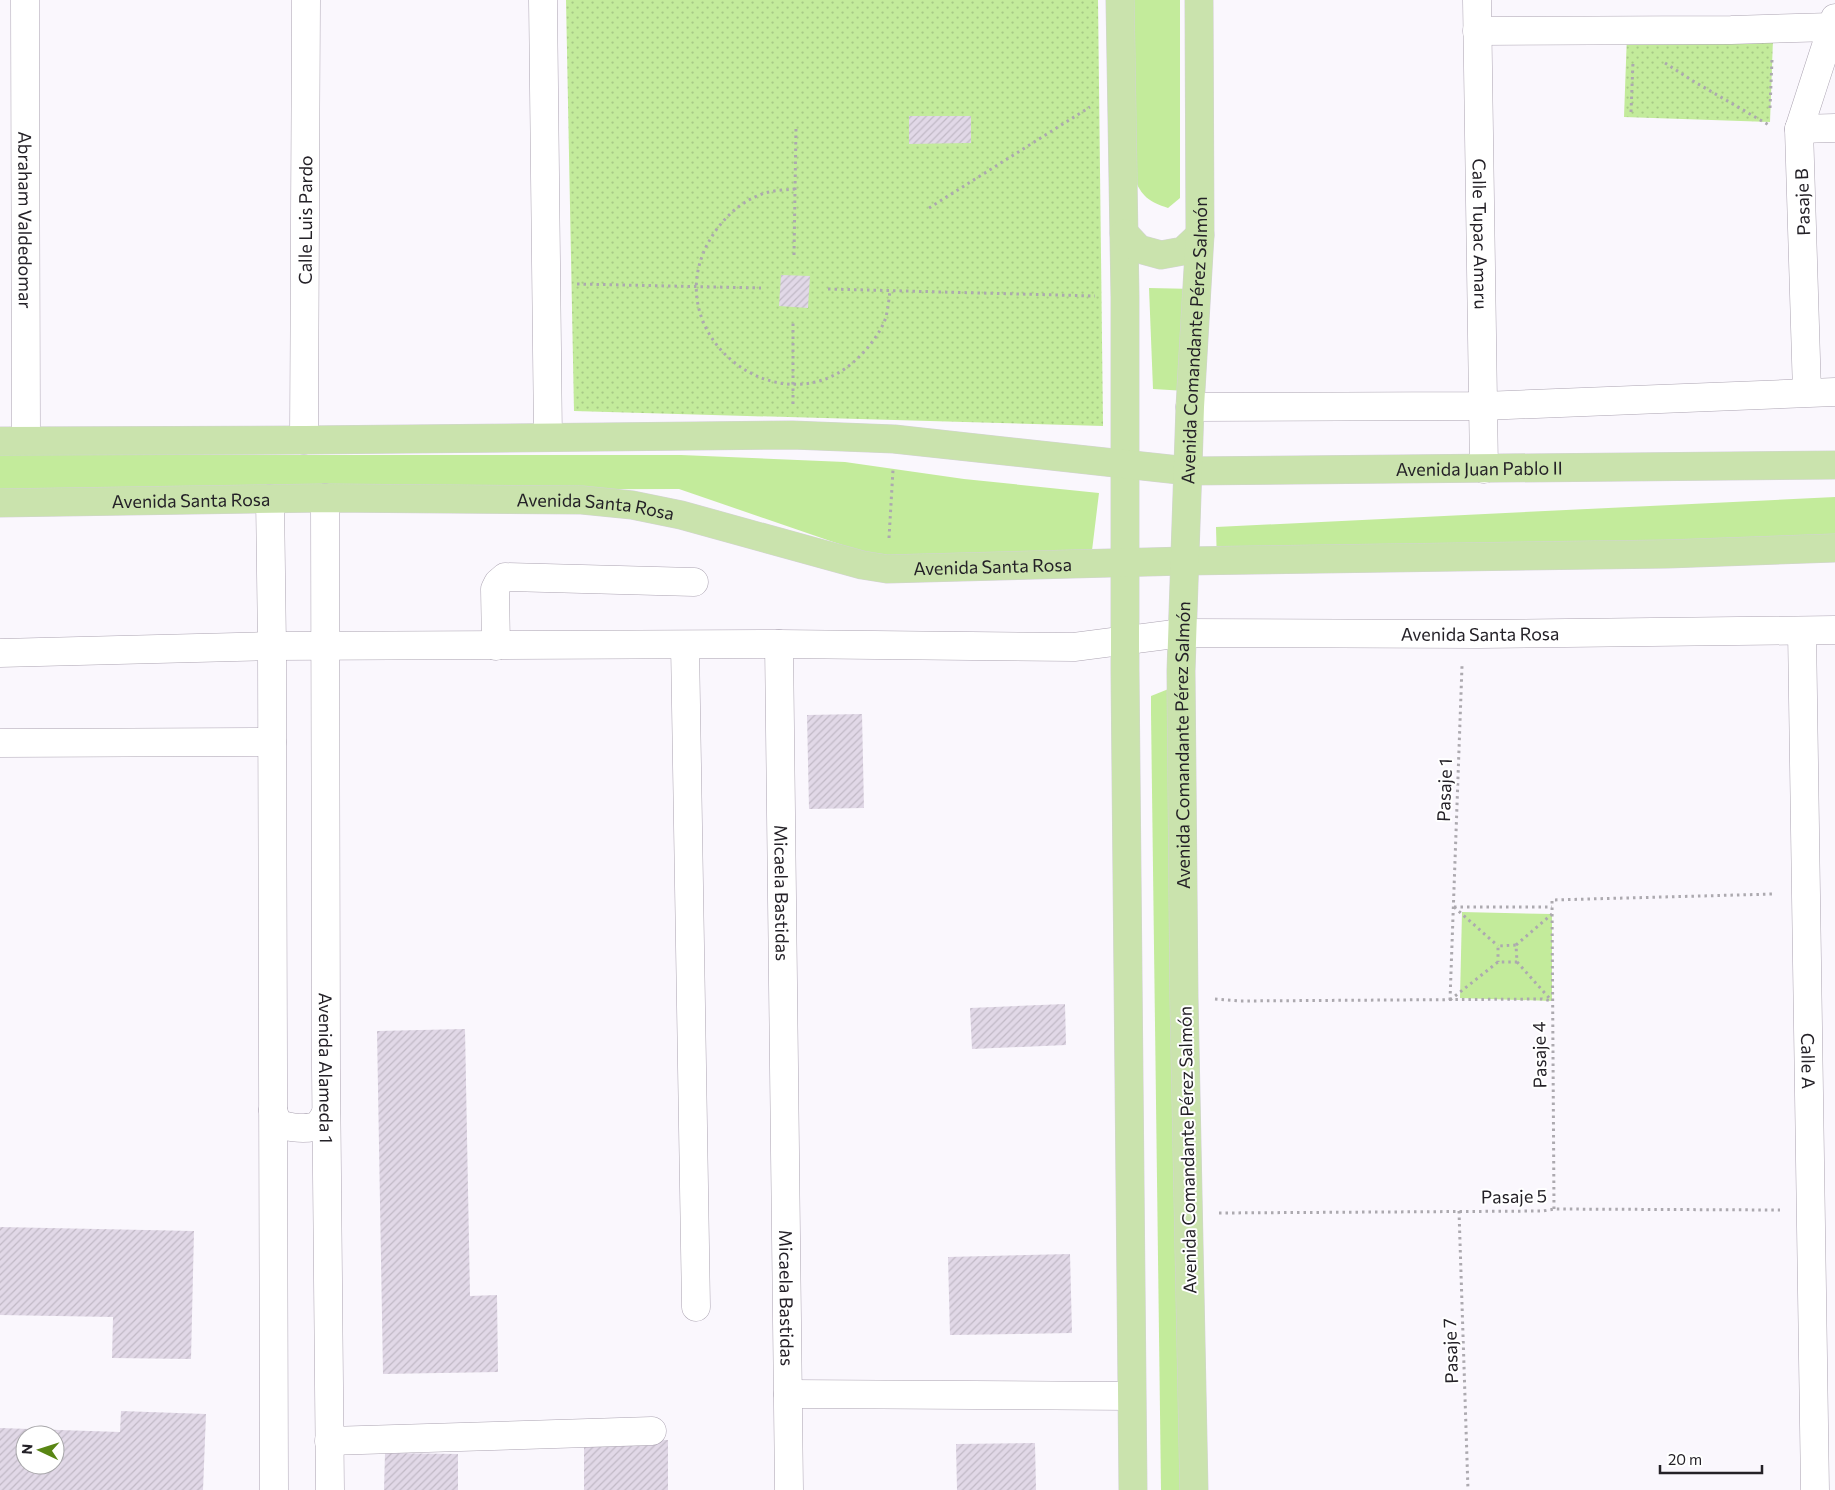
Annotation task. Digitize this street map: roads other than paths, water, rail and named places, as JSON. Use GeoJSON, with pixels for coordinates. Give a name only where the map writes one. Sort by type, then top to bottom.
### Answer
{"type":"FeatureCollection","features":[{"type":"Feature","properties":{"kind":"main road"},"geometry":{"type":"LineString","coordinates":[[1120,0],[1125,297],[1125,562],[1133,1490]]}},
{"type":"Feature","properties":{"kind":"main road","name":"Avenida Comandante Pérez Salmón"},"geometry":{"type":"LineString","coordinates":[[1194,1490],[1184,997],[1182,633],[1190,407],[1200,236],[1199,0]]}},
{"type":"Feature","properties":{"kind":"main road"},"geometry":{"type":"LineString","coordinates":[[1124,233],[1140,249],[1161,255],[1182,250],[1200,236]]}},
{"type":"Feature","properties":{"kind":"main road"},"geometry":{"type":"LineString","coordinates":[[13,441],[792,435],[894,438],[1125,464]]}},
{"type":"Feature","properties":{"kind":"main road","name":"Avenida Juan Pablo II"},"geometry":{"type":"LineString","coordinates":[[1125,464],[1188,471],[1835,465]]}},
{"type":"Feature","properties":{"kind":"main road","name":"Avenida Santa Rosa"},"geometry":{"type":"LineString","coordinates":[[0,503],[325,498],[582,500],[632,505],[681,515],[862,566],[887,569],[1185,561]]}},
{"type":"Feature","properties":{"kind":"main road"},"geometry":{"type":"LineString","coordinates":[[1185,561],[1668,554],[1835,548]]}},
{"type":"Feature","properties":{"kind":"street","name":"Abraham Valdedomar"},"geometry":{"type":"LineString","coordinates":[[13,441],[25,0]]}},
{"type":"Feature","properties":{"kind":"street","name":"Calle Luis Pardo"},"geometry":{"type":"LineString","coordinates":[[304,440],[306,0]]}},
{"type":"Feature","properties":{"kind":"street"},"geometry":{"type":"LineString","coordinates":[[542,0],[548,437]]}},
{"type":"Feature","properties":{"kind":"street","name":"Calle Tupac Amaru"},"geometry":{"type":"LineString","coordinates":[[1477,0],[1484,469]]}},
{"type":"Feature","properties":{"kind":"street"},"geometry":{"type":"LineString","coordinates":[[1477,30],[1731,30],[1834,23]]}},
{"type":"Feature","properties":{"kind":"street","name":"Pasaje B"},"geometry":{"type":"LineString","coordinates":[[1807,392],[1799,129],[1834,23]]}},
{"type":"Feature","properties":{"kind":"street"},"geometry":{"type":"LineString","coordinates":[[1799,129],[1835,128]]}},
{"type":"Feature","properties":{"kind":"street"},"geometry":{"type":"LineString","coordinates":[[1190,407],[1483,406],[1835,392]]}},
{"type":"Feature","properties":{"kind":"street","name":"Avenida Alameda 1"},"geometry":{"type":"LineString","coordinates":[[325,498],[326,1113],[330,1490]]}},
{"type":"Feature","properties":{"kind":"street"},"geometry":{"type":"LineString","coordinates":[[270,499],[274,1490]]}},
{"type":"Feature","properties":{"kind":"street"},"geometry":{"type":"LineString","coordinates":[[496,646],[495,589],[498,583],[505,578],[694,582]]}},
{"type":"Feature","properties":{"kind":"street","name":"Avenida Santa Rosa"},"geometry":{"type":"LineString","coordinates":[[1126,640],[1182,633],[1479,634],[1835,630]]}},
{"type":"Feature","properties":{"kind":"street","name":"Calle A"},"geometry":{"type":"LineString","coordinates":[[1802,631],[1822,1480]]}},
{"type":"Feature","properties":{"kind":"street"},"geometry":{"type":"LineString","coordinates":[[0,653],[272,646],[779,644],[1074,647],[1126,640]]}},
{"type":"Feature","properties":{"kind":"street","name":"Micaela Bastidas"},"geometry":{"type":"LineString","coordinates":[[779,644],[789,1490]]}},
{"type":"Feature","properties":{"kind":"street"},"geometry":{"type":"LineString","coordinates":[[685,645],[696,1307]]}},
{"type":"Feature","properties":{"kind":"street"},"geometry":{"type":"LineString","coordinates":[[0,743],[272,742]]}},
{"type":"Feature","properties":{"kind":"street"},"geometry":{"type":"LineString","coordinates":[[273,1110],[278,1122],[283,1126],[296,1127],[312,1127],[321,1122],[326,1113]]}},
{"type":"Feature","properties":{"kind":"street"},"geometry":{"type":"LineString","coordinates":[[788,1394],[1131,1396]]}},
{"type":"Feature","properties":{"kind":"street"},"geometry":{"type":"LineString","coordinates":[[329,1441],[652,1431]]}}]}
